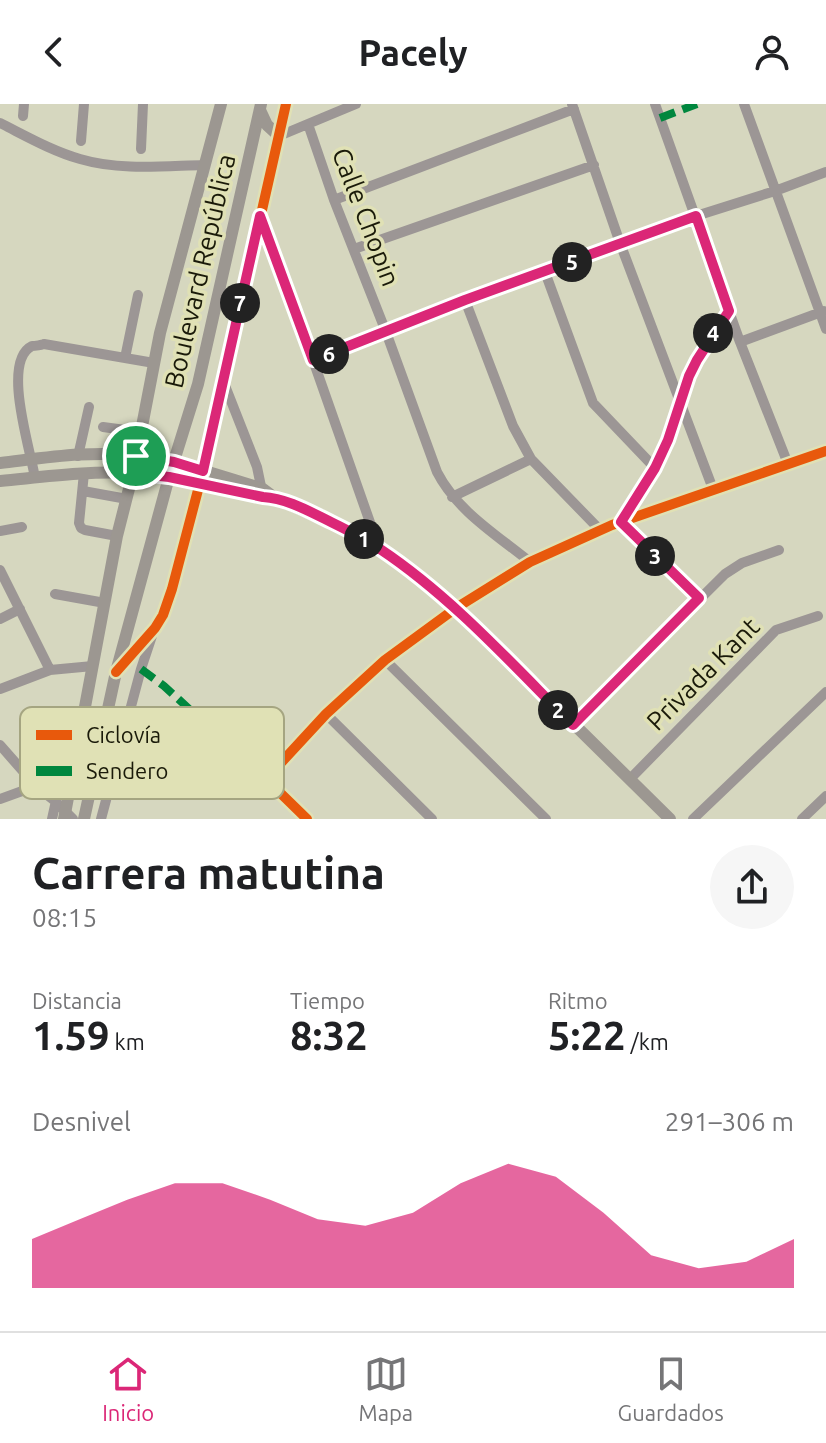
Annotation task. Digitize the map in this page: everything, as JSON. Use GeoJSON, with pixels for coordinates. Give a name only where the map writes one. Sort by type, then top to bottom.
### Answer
{"type":"FeatureCollection","features":[{"type":"Feature","properties":{"kind":"main road","name":"Boulevard República"},"geometry":{"type":"LineString","coordinates":[[84,707],[160,333],[221,104]]}},
{"type":"Feature","properties":{"kind":"main road","name":"Boulevard República"},"geometry":{"type":"LineString","coordinates":[[108,707],[169,477],[198,384],[260,106]]}},
{"type":"Feature","properties":{"kind":"main road"},"geometry":{"type":"LineString","coordinates":[[260,106],[267,125],[279,136]]}},
{"type":"Feature","properties":{"kind":"main road"},"geometry":{"type":"LineString","coordinates":[[251,147],[261,138],[279,136]]}},
{"type":"Feature","properties":{"kind":"main road"},"geometry":{"type":"LineString","coordinates":[[0,463],[78,456],[136,456],[174,462],[202,477],[267,495],[346,529],[379,548],[456,608],[670,819]]}},
{"type":"Feature","properties":{"kind":"main road"},"geometry":{"type":"LineString","coordinates":[[0,481],[84,473],[202,477]]}},
{"type":"Feature","properties":{"kind":"main road","name":"Boulevard República"},"geometry":{"type":"LineString","coordinates":[[84,819],[88,799]]}},
{"type":"Feature","properties":{"kind":"street"},"geometry":{"type":"LineString","coordinates":[[23,116],[24,104]]}},
{"type":"Feature","properties":{"kind":"street"},"geometry":{"type":"LineString","coordinates":[[81,141],[84,104]]}},
{"type":"Feature","properties":{"kind":"street"},"geometry":{"type":"LineString","coordinates":[[141,149],[143,104]]}},
{"type":"Feature","properties":{"kind":"street"},"geometry":{"type":"LineString","coordinates":[[116,672],[155,628],[172,589],[202,477],[286,104]]}},
{"type":"Feature","properties":{"kind":"street"},"geometry":{"type":"LineString","coordinates":[[279,136],[356,104]]}},
{"type":"Feature","properties":{"kind":"street"},"geometry":{"type":"LineString","coordinates":[[655,104],[740,342],[788,464]]}},
{"type":"Feature","properties":{"kind":"street"},"geometry":{"type":"LineString","coordinates":[[744,104],[823,311],[826,329]]}},
{"type":"Feature","properties":{"kind":"street"},"geometry":{"type":"LineString","coordinates":[[334,200],[573,107],[620,243],[713,489]]}},
{"type":"Feature","properties":{"kind":"street"},"geometry":{"type":"LineString","coordinates":[[0,123],[77,159],[100,164],[140,167],[205,165]]}},
{"type":"Feature","properties":{"kind":"street","name":"Calle Chopin"},"geometry":{"type":"LineString","coordinates":[[308,124],[437,472],[452,497],[530,562]]}},
{"type":"Feature","properties":{"kind":"street"},"geometry":{"type":"LineString","coordinates":[[354,249],[594,165]]}},
{"type":"Feature","properties":{"kind":"street"},"geometry":{"type":"LineString","coordinates":[[313,360],[620,243],[826,172]]}},
{"type":"Feature","properties":{"kind":"street"},"geometry":{"type":"LineString","coordinates":[[260,216],[379,548]]}},
{"type":"Feature","properties":{"kind":"street"},"geometry":{"type":"LineString","coordinates":[[545,272],[593,403],[655,468]]}},
{"type":"Feature","properties":{"kind":"street"},"geometry":{"type":"LineString","coordinates":[[125,358],[138,295]]}},
{"type":"Feature","properties":{"kind":"street"},"geometry":{"type":"LineString","coordinates":[[465,300],[513,426],[531,459],[600,530]]}},
{"type":"Feature","properties":{"kind":"street"},"geometry":{"type":"LineString","coordinates":[[621,522],[655,468],[697,360],[729,311]]}},
{"type":"Feature","properties":{"kind":"street"},"geometry":{"type":"LineString","coordinates":[[740,342],[823,311]]}},
{"type":"Feature","properties":{"kind":"street"},"geometry":{"type":"LineString","coordinates":[[35,478],[20,400],[18,372],[21,359],[29,348],[44,344],[154,363]]}},
{"type":"Feature","properties":{"kind":"street"},"geometry":{"type":"LineString","coordinates":[[223,381],[267,495]]}},
{"type":"Feature","properties":{"kind":"street"},"geometry":{"type":"LineString","coordinates":[[78,456],[89,407]]}},
{"type":"Feature","properties":{"kind":"street"},"geometry":{"type":"LineString","coordinates":[[103,427],[140,432]]}},
{"type":"Feature","properties":{"kind":"street"},"geometry":{"type":"LineString","coordinates":[[284,760],[326,714],[385,660],[456,608],[530,562],[621,522],[826,451]]}},
{"type":"Feature","properties":{"kind":"street"},"geometry":{"type":"LineString","coordinates":[[452,497],[531,459]]}},
{"type":"Feature","properties":{"kind":"street"},"geometry":{"type":"LineString","coordinates":[[84,473],[81,528],[117,536]]}},
{"type":"Feature","properties":{"kind":"street"},"geometry":{"type":"LineString","coordinates":[[83,491],[127,499]]}},
{"type":"Feature","properties":{"kind":"street"},"geometry":{"type":"LineString","coordinates":[[621,522],[699,598]]}},
{"type":"Feature","properties":{"kind":"street"},"geometry":{"type":"LineString","coordinates":[[0,531],[22,527]]}},
{"type":"Feature","properties":{"kind":"street"},"geometry":{"type":"LineString","coordinates":[[573,725],[734,567],[779,550]]}},
{"type":"Feature","properties":{"kind":"street"},"geometry":{"type":"LineString","coordinates":[[0,570],[50,670]]}},
{"type":"Feature","properties":{"kind":"street"},"geometry":{"type":"LineString","coordinates":[[55,594],[105,603]]}},
{"type":"Feature","properties":{"kind":"street"},"geometry":{"type":"LineString","coordinates":[[0,619],[20,609]]}},
{"type":"Feature","properties":{"kind":"street","name":"Privada Kant"},"geometry":{"type":"LineString","coordinates":[[630,779],[776,630],[818,616]]}},
{"type":"Feature","properties":{"kind":"street"},"geometry":{"type":"LineString","coordinates":[[131,707],[155,628]]}},
{"type":"Feature","properties":{"kind":"street"},"geometry":{"type":"LineString","coordinates":[[385,660],[546,819]]}},
{"type":"Feature","properties":{"kind":"street"},"geometry":{"type":"LineString","coordinates":[[0,689],[50,670],[93,666]]}},
{"type":"Feature","properties":{"kind":"street"},"geometry":{"type":"LineString","coordinates":[[693,819],[826,692]]}},
{"type":"Feature","properties":{"kind":"street"},"geometry":{"type":"LineString","coordinates":[[326,714],[432,819]]}},
{"type":"Feature","properties":{"kind":"street"},"geometry":{"type":"LineString","coordinates":[[0,745],[20,768]]}},
{"type":"Feature","properties":{"kind":"street"},"geometry":{"type":"LineString","coordinates":[[0,799],[20,792]]}},
{"type":"Feature","properties":{"kind":"street"},"geometry":{"type":"LineString","coordinates":[[802,819],[826,796]]}},
{"type":"Feature","properties":{"kind":"street"},"geometry":{"type":"LineString","coordinates":[[284,797],[307,819]]}},
{"type":"Feature","properties":{"kind":"street"},"geometry":{"type":"LineString","coordinates":[[101,819],[106,799]]}},
{"type":"Feature","properties":{"kind":"street"},"geometry":{"type":"LineString","coordinates":[[52,819],[64,812]]}},
{"type":"Feature","properties":{"kind":"marked path"},"geometry":{"type":"LineString","coordinates":[[660,118],[697,104]]}},
{"type":"Feature","properties":{"kind":"marked path"},"geometry":{"type":"LineString","coordinates":[[141,669],[187,707]]}},
{"type":"Feature","properties":{"kind":"cycle path"},"geometry":{"type":"LineString","coordinates":[[116,672],[155,628],[172,589],[203,471],[286,104]]}},
{"type":"Feature","properties":{"kind":"cycle path"},"geometry":{"type":"LineString","coordinates":[[284,760],[326,714],[385,660],[456,608],[530,562],[612,525],[826,451]]}},
{"type":"Feature","properties":{"kind":"cycle path"},"geometry":{"type":"LineString","coordinates":[[284,797],[307,819]]}},
{"type":"Feature","properties":{"kind":"route"},"geometry":{"type":"LineString","coordinates":[[260,216],[313,360],[465,300],[696,216],[729,311],[697,360],[655,468],[621,522],[699,598],[573,725],[456,608],[379,548],[346,529],[275,498],[133,473],[136,456],[174,462],[203,471],[260,216]]}}]}
